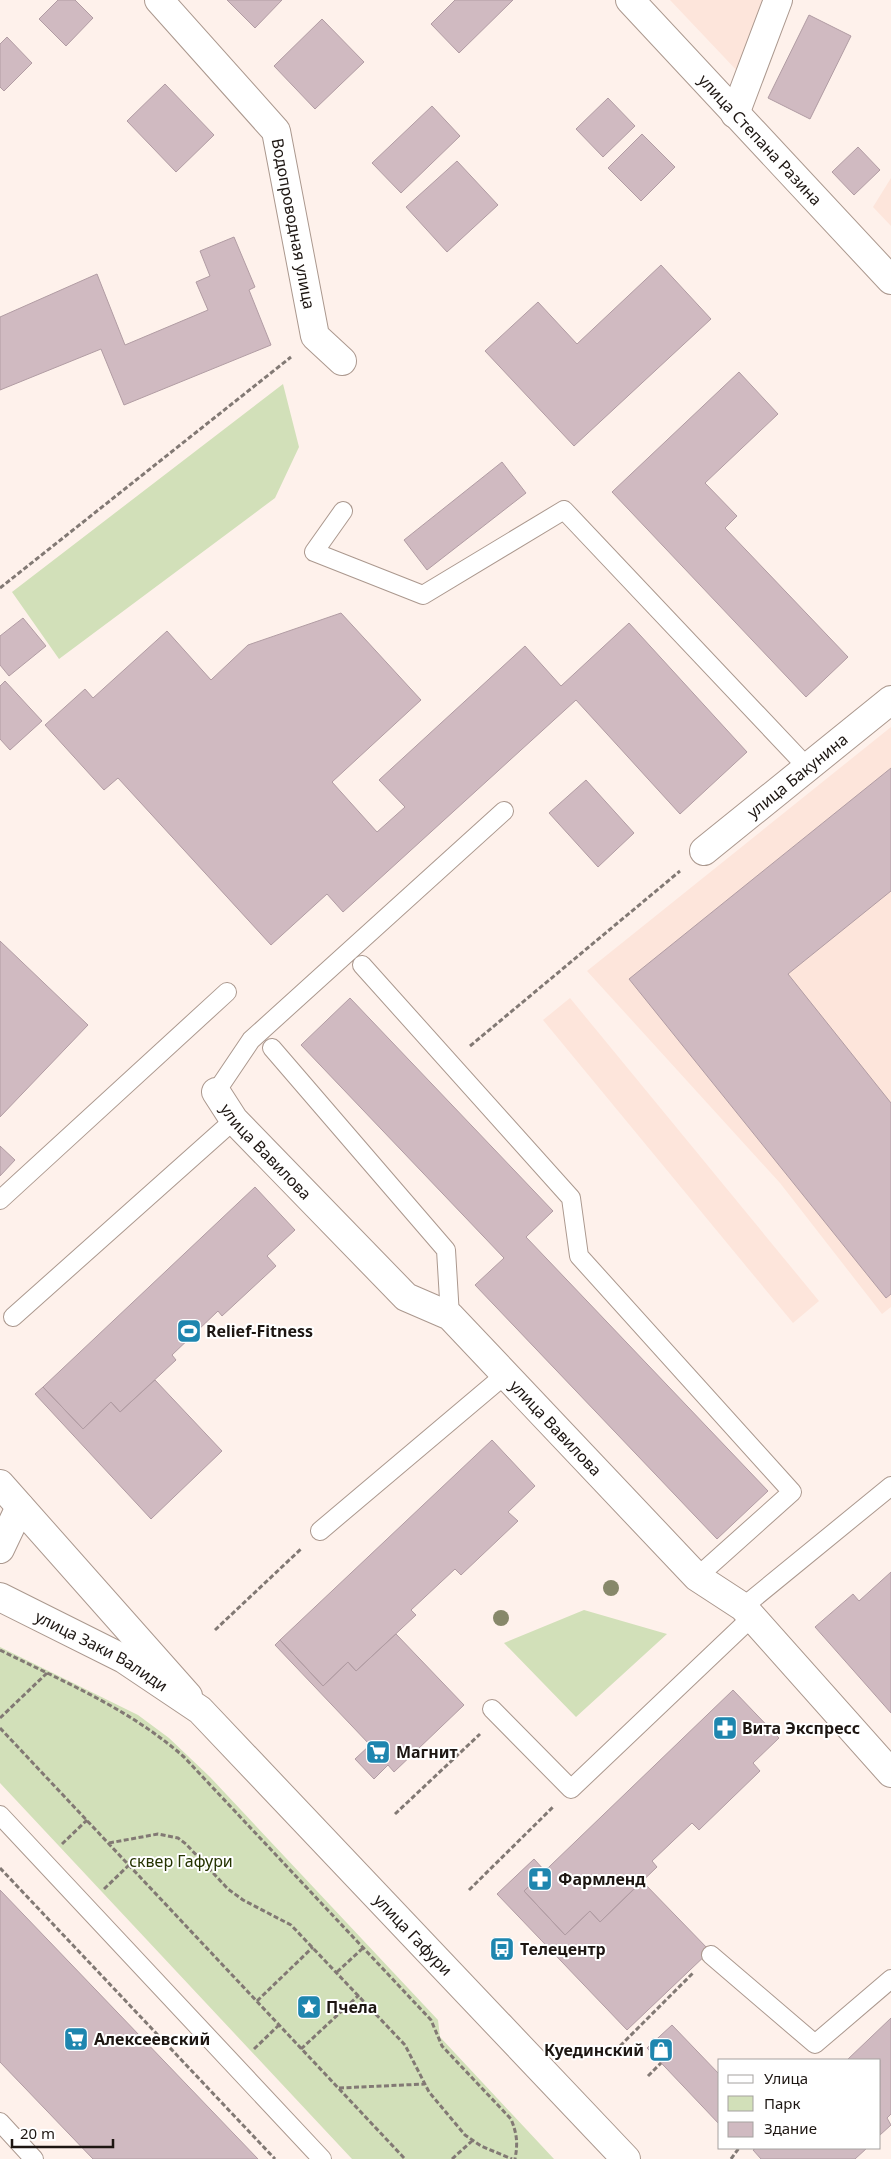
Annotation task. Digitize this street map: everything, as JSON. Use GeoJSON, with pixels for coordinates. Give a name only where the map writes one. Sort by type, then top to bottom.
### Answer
{"type":"FeatureCollection","features":[{"type":"Feature","properties":{"kind":"street","name":"Водопроводная улица"},"geometry":{"type":"LineString","coordinates":[[159,0],[276,131],[315,336]]}},
{"type":"Feature","properties":{"kind":"street","name":"улица Степана Разина"},"geometry":{"type":"LineString","coordinates":[[630,0],[891,280]]}},
{"type":"Feature","properties":{"kind":"street"},"geometry":{"type":"LineString","coordinates":[[735,114],[778,0]]}},
{"type":"Feature","properties":{"kind":"street"},"geometry":{"type":"LineString","coordinates":[[315,336],[342,361]]}},
{"type":"Feature","properties":{"kind":"street","name":"улица Бакунина"},"geometry":{"type":"LineString","coordinates":[[704,851],[891,700]]}},
{"type":"Feature","properties":{"kind":"street","name":"улица Вавилова"},"geometry":{"type":"LineString","coordinates":[[216,1092],[234,1120],[406,1297],[450,1316],[697,1577],[747,1612],[891,1774]]}},
{"type":"Feature","properties":{"kind":"street"},"geometry":{"type":"LineString","coordinates":[[0,1484],[200,1710]]}},
{"type":"Feature","properties":{"kind":"street"},"geometry":{"type":"LineString","coordinates":[[0,1549],[20,1507]]}},
{"type":"Feature","properties":{"kind":"street","name":"улица Заки Валиди"},"geometry":{"type":"LineString","coordinates":[[0,1597],[124,1659],[200,1710]]}},
{"type":"Feature","properties":{"kind":"street","name":"улица Гафури"},"geometry":{"type":"LineString","coordinates":[[200,1710],[626,2159]]}},
{"type":"Feature","properties":{"kind":"lane"},"geometry":{"type":"LineString","coordinates":[[342,511],[314,552],[423,595],[564,510],[807,767]]}},
{"type":"Feature","properties":{"kind":"lane"},"geometry":{"type":"LineString","coordinates":[[216,1092],[251,1040],[504,811]]}},
{"type":"Feature","properties":{"kind":"lane"},"geometry":{"type":"LineString","coordinates":[[362,966],[571,1198],[579,1256],[792,1492],[697,1577]]}},
{"type":"Feature","properties":{"kind":"lane"},"geometry":{"type":"LineString","coordinates":[[0,1200],[227,992]]}},
{"type":"Feature","properties":{"kind":"lane"},"geometry":{"type":"LineString","coordinates":[[272,1048],[446,1250],[450,1316]]}},
{"type":"Feature","properties":{"kind":"lane"},"geometry":{"type":"LineString","coordinates":[[13,1317],[234,1120]]}},
{"type":"Feature","properties":{"kind":"lane"},"geometry":{"type":"LineString","coordinates":[[320,1531],[506,1374]]}},
{"type":"Feature","properties":{"kind":"lane"},"geometry":{"type":"LineString","coordinates":[[496,1712],[571,1789],[747,1612],[891,1486]]}},
{"type":"Feature","properties":{"kind":"lane"},"geometry":{"type":"LineString","coordinates":[[0,1815],[322,2159]]}},
{"type":"Feature","properties":{"kind":"lane"},"geometry":{"type":"LineString","coordinates":[[711,1955],[815,2044],[891,1980]]}},
{"type":"Feature","properties":{"kind":"lane"},"geometry":{"type":"LineString","coordinates":[[0,2122],[34,2159]]}},
{"type":"Feature","properties":{"kind":"path"},"geometry":{"type":"LineString","coordinates":[[0,588],[315,336]]}},
{"type":"Feature","properties":{"kind":"path"},"geometry":{"type":"LineString","coordinates":[[450,1063],[704,851]]}},
{"type":"Feature","properties":{"kind":"path"},"geometry":{"type":"LineString","coordinates":[[215,1630],[320,1531]]}},
{"type":"Feature","properties":{"kind":"path"},"geometry":{"type":"LineString","coordinates":[[0,1650],[126,1712],[174,1748],[431,2020],[442,2046],[511,2119],[517,2133],[518,2145],[513,2159],[472,2141],[464,2135],[425,2084],[405,2045],[314,1947],[291,1925],[242,1900],[228,1889],[186,1844],[178,1838],[158,1834],[108,1843]]}},
{"type":"Feature","properties":{"kind":"path"},"geometry":{"type":"LineString","coordinates":[[0,1718],[47,1673]]}},
{"type":"Feature","properties":{"kind":"path"},"geometry":{"type":"LineString","coordinates":[[395,1814],[496,1712]]}},
{"type":"Feature","properties":{"kind":"path"},"geometry":{"type":"LineString","coordinates":[[0,1728],[405,2159]]}},
{"type":"Feature","properties":{"kind":"path"},"geometry":{"type":"LineString","coordinates":[[469,1890],[571,1789]]}},
{"type":"Feature","properties":{"kind":"path"},"geometry":{"type":"LineString","coordinates":[[43,1861],[87,1820]]}},
{"type":"Feature","properties":{"kind":"path"},"geometry":{"type":"LineString","coordinates":[[85,1907],[129,1865]]}},
{"type":"Feature","properties":{"kind":"path"},"geometry":{"type":"LineString","coordinates":[[0,1868],[275,2159]]}},
{"type":"Feature","properties":{"kind":"path"},"geometry":{"type":"LineString","coordinates":[[257,2001],[314,1947]]}},
{"type":"Feature","properties":{"kind":"path"},"geometry":{"type":"LineString","coordinates":[[337,1972],[363,1948]]}},
{"type":"Feature","properties":{"kind":"path"},"geometry":{"type":"LineString","coordinates":[[620,2046],[711,1955]]}},
{"type":"Feature","properties":{"kind":"path"},"geometry":{"type":"LineString","coordinates":[[301,2049],[359,1995]]}},
{"type":"Feature","properties":{"kind":"path"},"geometry":{"type":"LineString","coordinates":[[235,2066],[279,2025]]}},
{"type":"Feature","properties":{"kind":"path"},"geometry":{"type":"LineString","coordinates":[[648,2076],[661,2063]]}},
{"type":"Feature","properties":{"kind":"path"},"geometry":{"type":"LineString","coordinates":[[338,2088],[425,2084]]}},
{"type":"Feature","properties":{"kind":"path"},"geometry":{"type":"LineString","coordinates":[[452,2159],[472,2141]]}},
{"type":"Feature","properties":{"kind":"path"},"geometry":{"type":"LineString","coordinates":[[730,2159],[738,2149]]}},
{"type":"Feature","properties":{"kind":"shaded area"},"geometry":{"type":"Polygon","coordinates":[[[670,0],[770,0],[741,75],[670,0]]]}},
{"type":"Feature","properties":{"kind":"shaded area"},"geometry":{"type":"Polygon","coordinates":[[[891,178],[891,226],[873,207],[891,178]]]}},
{"type":"Feature","properties":{"kind":"shaded area"},"geometry":{"type":"Polygon","coordinates":[[[891,727],[891,1307],[882,1314],[780,1183],[587,971],[891,727]]]}},
{"type":"Feature","properties":{"kind":"shaded area"},"geometry":{"type":"Polygon","coordinates":[[[570,998],[819,1301],[793,1323],[543,1020],[570,998]]]}},
{"type":"Feature","properties":{"kind":"green space"},"geometry":{"type":"Polygon","coordinates":[[[283,384],[299,447],[275,498],[59,659],[12,592],[283,384]]]}},
{"type":"Feature","properties":{"kind":"green space"},"geometry":{"type":"Polygon","coordinates":[[[584,1610],[667,1634],[576,1717],[504,1643],[584,1610]]]}},
{"type":"Feature","properties":{"kind":"green space","name":"сквер Гафури"},"geometry":{"type":"Polygon","coordinates":[[[0,1647],[138,1715],[169,1738],[210,1777],[438,2020],[440,2037],[554,2159],[352,2159],[0,1783],[0,1647]]]}},
{"type":"Feature","properties":{"kind":"building"},"geometry":{"type":"Polygon","coordinates":[[[58,0],[75,0],[93,18],[66,46],[39,19],[58,0]]]}},
{"type":"Feature","properties":{"kind":"building"},"geometry":{"type":"Polygon","coordinates":[[[227,0],[282,0],[255,28],[227,0]]]}},
{"type":"Feature","properties":{"kind":"building"},"geometry":{"type":"Polygon","coordinates":[[[455,0],[513,0],[459,53],[431,24],[455,0]]]}},
{"type":"Feature","properties":{"kind":"building"},"geometry":{"type":"Polygon","coordinates":[[[809,15],[851,36],[810,119],[768,98],[809,15]]]}},
{"type":"Feature","properties":{"kind":"building"},"geometry":{"type":"Polygon","coordinates":[[[322,19],[364,62],[315,109],[274,66],[322,19]]]}},
{"type":"Feature","properties":{"kind":"building"},"geometry":{"type":"Polygon","coordinates":[[[7,37],[32,63],[4,91],[0,87],[0,44],[7,37]]]}},
{"type":"Feature","properties":{"kind":"building"},"geometry":{"type":"Polygon","coordinates":[[[165,84],[214,135],[176,172],[127,121],[165,84]]]}},
{"type":"Feature","properties":{"kind":"building"},"geometry":{"type":"Polygon","coordinates":[[[608,98],[635,126],[603,157],[576,129],[608,98]]]}},
{"type":"Feature","properties":{"kind":"building"},"geometry":{"type":"Polygon","coordinates":[[[432,106],[460,136],[401,193],[372,163],[432,106]]]}},
{"type":"Feature","properties":{"kind":"building"},"geometry":{"type":"Polygon","coordinates":[[[642,134],[675,167],[641,201],[608,168],[642,134]]]}},
{"type":"Feature","properties":{"kind":"building"},"geometry":{"type":"Polygon","coordinates":[[[858,147],[880,170],[854,195],[832,172],[858,147]]]}},
{"type":"Feature","properties":{"kind":"building"},"geometry":{"type":"Polygon","coordinates":[[[457,161],[498,205],[447,252],[406,207],[457,161]]]}},
{"type":"Feature","properties":{"kind":"building"},"geometry":{"type":"Polygon","coordinates":[[[234,237],[255,287],[249,290],[271,345],[124,405],[101,349],[0,390],[0,317],[97,274],[125,345],[208,310],[196,282],[210,276],[200,251],[234,237]]]}},
{"type":"Feature","properties":{"kind":"building"},"geometry":{"type":"Polygon","coordinates":[[[661,265],[711,319],[574,446],[485,351],[538,302],[577,344],[661,265]]]}},
{"type":"Feature","properties":{"kind":"building"},"geometry":{"type":"Polygon","coordinates":[[[739,372],[778,414],[705,483],[737,516],[725,528],[848,657],[806,697],[612,492],[739,372]]]}},
{"type":"Feature","properties":{"kind":"building"},"geometry":{"type":"Polygon","coordinates":[[[502,462],[526,493],[427,570],[404,540],[502,462]]]}},
{"type":"Feature","properties":{"kind":"building"},"geometry":{"type":"Polygon","coordinates":[[[341,613],[421,700],[332,782],[377,832],[405,807],[379,780],[525,646],[561,686],[629,623],[747,752],[680,814],[576,700],[343,912],[327,894],[271,945],[118,778],[104,790],[45,725],[85,689],[93,698],[167,631],[211,680],[248,645],[341,613]]]}},
{"type":"Feature","properties":{"kind":"building"},"geometry":{"type":"Polygon","coordinates":[[[23,618],[46,646],[9,676],[0,665],[0,636],[23,618]]]}},
{"type":"Feature","properties":{"kind":"building"},"geometry":{"type":"Polygon","coordinates":[[[5,681],[42,721],[10,750],[0,739],[0,686],[5,681]]]}},
{"type":"Feature","properties":{"kind":"building"},"geometry":{"type":"Polygon","coordinates":[[[891,768],[891,891],[788,974],[891,1103],[891,1294],[886,1298],[629,979],[891,768]]]}},
{"type":"Feature","properties":{"kind":"building"},"geometry":{"type":"Polygon","coordinates":[[[586,780],[634,833],[598,867],[549,813],[586,780]]]}},
{"type":"Feature","properties":{"kind":"building"},"geometry":{"type":"Polygon","coordinates":[[[0,941],[88,1025],[0,1117],[0,941]]]}},
{"type":"Feature","properties":{"kind":"building"},"geometry":{"type":"Polygon","coordinates":[[[350,998],[553,1211],[526,1237],[768,1491],[717,1539],[475,1285],[504,1258],[301,1045],[350,998]]]}},
{"type":"Feature","properties":{"kind":"building"},"geometry":{"type":"Polygon","coordinates":[[[0,1146],[15,1160],[0,1176],[0,1146]]]}},
{"type":"Feature","properties":{"kind":"building"},"geometry":{"type":"Polygon","coordinates":[[[255,1187],[295,1230],[267,1256],[276,1266],[222,1316],[218,1311],[172,1355],[176,1360],[120,1412],[111,1402],[83,1429],[43,1387],[255,1187]]]}},
{"type":"Feature","properties":{"kind":"building"},"geometry":{"type":"Polygon","coordinates":[[[155,1380],[222,1451],[151,1519],[35,1394],[43,1387],[83,1429],[111,1402],[120,1412],[155,1380]]]}},
{"type":"Feature","properties":{"kind":"building"},"geometry":{"type":"Polygon","coordinates":[[[492,1440],[535,1486],[508,1512],[518,1521],[461,1575],[455,1569],[411,1610],[416,1615],[356,1671],[348,1662],[323,1686],[280,1640],[492,1440]]]}},
{"type":"Feature","properties":{"kind":"building"},"geometry":{"type":"Polygon","coordinates":[[[891,1572],[891,1713],[815,1627],[853,1594],[859,1601],[891,1572]]]}},
{"type":"Feature","properties":{"kind":"building"},"geometry":{"type":"Polygon","coordinates":[[[396,1634],[464,1705],[394,1772],[388,1765],[374,1779],[355,1759],[370,1745],[275,1645],[280,1640],[323,1686],[348,1662],[356,1671],[396,1634]]]}},
{"type":"Feature","properties":{"kind":"building"},"geometry":{"type":"Polygon","coordinates":[[[733,1690],[779,1738],[753,1763],[760,1771],[699,1830],[692,1823],[652,1861],[657,1867],[600,1922],[590,1911],[565,1935],[524,1891],[733,1690]]]}},
{"type":"Feature","properties":{"kind":"building"},"geometry":{"type":"Polygon","coordinates":[[[534,1859],[545,1871],[524,1891],[565,1935],[590,1911],[600,1922],[642,1881],[710,1951],[627,2030],[497,1894],[534,1859]]]}},
{"type":"Feature","properties":{"kind":"building"},"geometry":{"type":"Polygon","coordinates":[[[0,1890],[258,2159],[93,2159],[0,2062],[0,1890]]]}},
{"type":"Feature","properties":{"kind":"building"},"geometry":{"type":"Polygon","coordinates":[[[891,2018],[891,2114],[887,2118],[891,2125],[881,2134],[881,2059],[848,2059],[891,2018]]]}},
{"type":"Feature","properties":{"kind":"building"},"geometry":{"type":"Polygon","coordinates":[[[672,2025],[718,2073],[718,2123],[647,2048],[672,2025]]]}},
{"type":"Feature","properties":{"kind":"building"},"geometry":{"type":"Polygon","coordinates":[[[866,2149],[855,2159],[761,2159],[753,2150],[866,2149]]]}},
{"type":"Feature","properties":{"kind":"place","name":"Relief-Fitness"},"geometry":{"type":"Point","coordinates":[189,1331]}},
{"type":"Feature","properties":{"kind":"place","name":"Вита Экспресс"},"geometry":{"type":"Point","coordinates":[725,1728]}},
{"type":"Feature","properties":{"kind":"place","name":"Магнит"},"geometry":{"type":"Point","coordinates":[378,1752]}},
{"type":"Feature","properties":{"kind":"place","name":"Фармленд"},"geometry":{"type":"Point","coordinates":[540,1879]}},
{"type":"Feature","properties":{"kind":"place","name":"Телецентр"},"geometry":{"type":"Point","coordinates":[502,1949]}},
{"type":"Feature","properties":{"kind":"place","name":"Пчела"},"geometry":{"type":"Point","coordinates":[309,2007]}},
{"type":"Feature","properties":{"kind":"place","name":"Алексеевский"},"geometry":{"type":"Point","coordinates":[76,2039]}},
{"type":"Feature","properties":{"kind":"place","name":"Куединский"},"geometry":{"type":"Point","coordinates":[661,2050]}}]}
